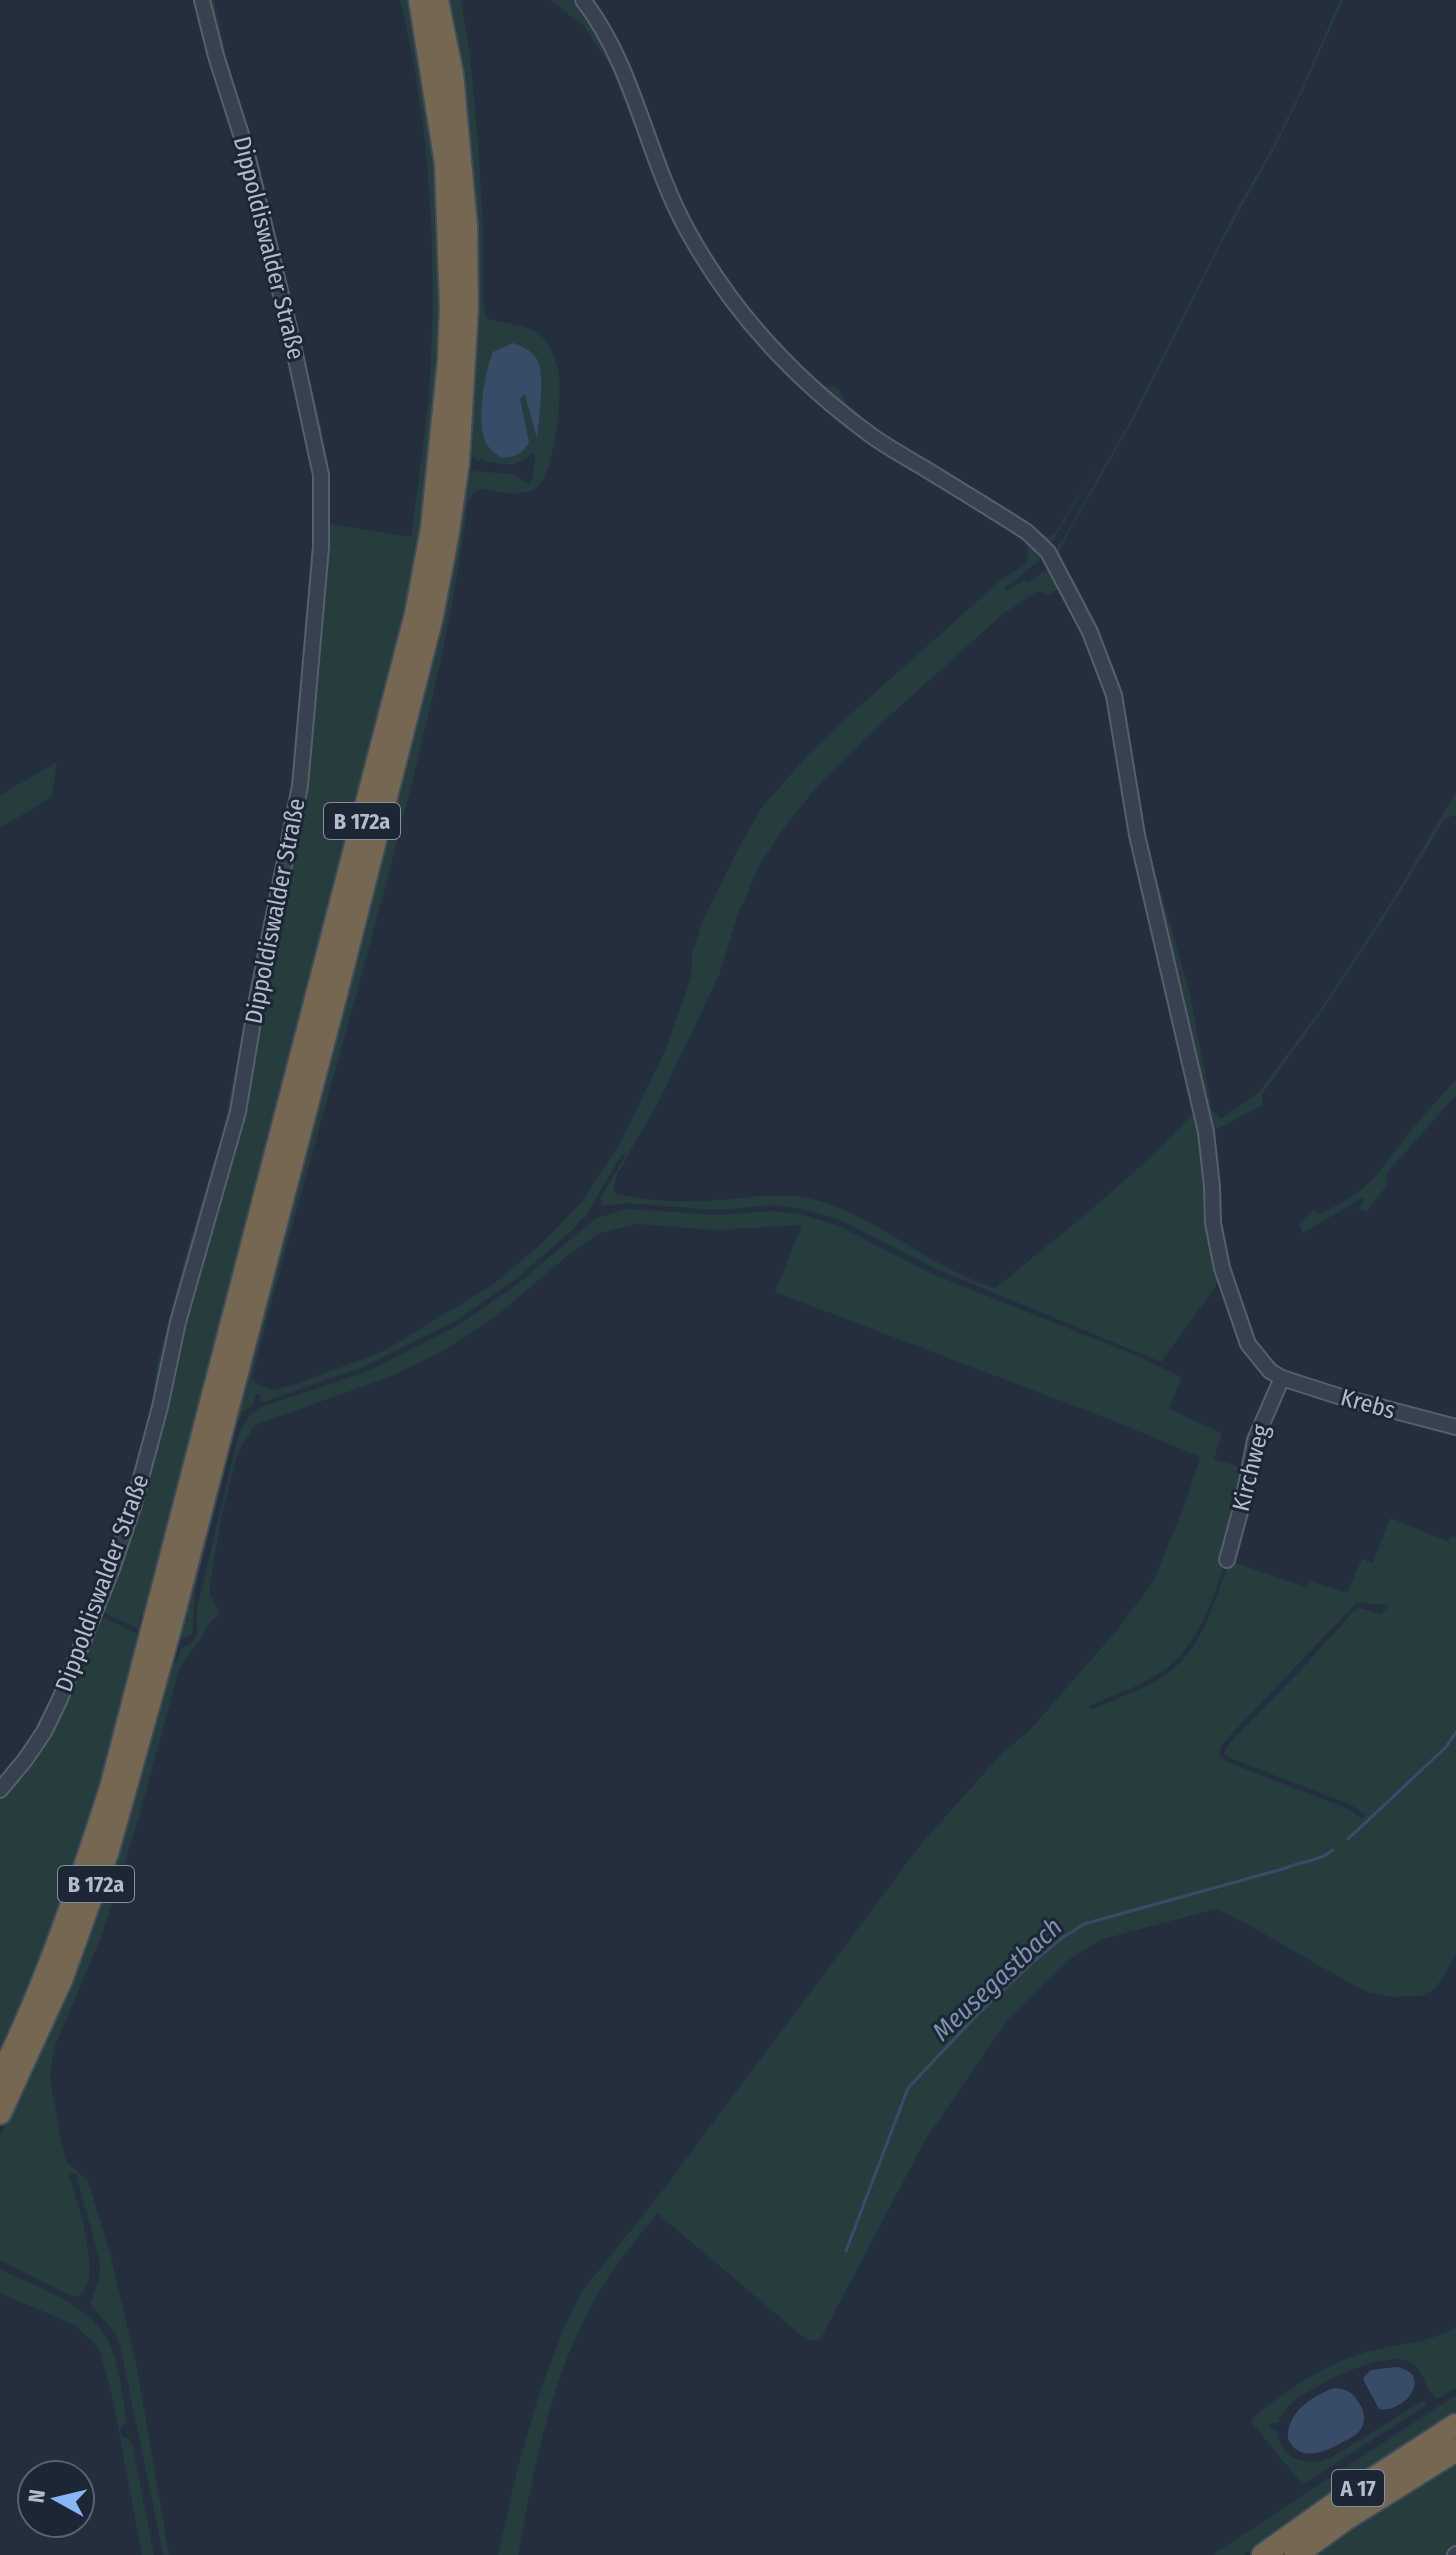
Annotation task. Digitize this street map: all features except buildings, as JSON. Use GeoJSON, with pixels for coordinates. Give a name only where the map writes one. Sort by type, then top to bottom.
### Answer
{"type":"FeatureCollection","features":[{"type":"Feature","properties":{"kind":"highway","name":"B 172a"},"geometry":{"type":"LineString","coordinates":[[0,2113],[61,1980],[108,1850],[416,614],[432,528],[449,360],[451,306],[446,164],[420,0]]}},
{"type":"Feature","properties":{"kind":"highway","name":"B 172a"},"geometry":{"type":"LineString","coordinates":[[0,2078],[21,2035],[71,1910],[159,1637],[348,945],[432,616],[458,463],[467,307],[466,226],[452,74],[437,0]]}},
{"type":"Feature","properties":{"kind":"highway","name":"A 17"},"geometry":{"type":"LineString","coordinates":[[1263,2555],[1456,2425]]}},
{"type":"Feature","properties":{"kind":"highway","name":"A 17"},"geometry":{"type":"LineString","coordinates":[[1296,2555],[1344,2520],[1456,2450]]}},
{"type":"Feature","properties":{"kind":"street","name":"Dippoldiswalder Straße"},"geometry":{"type":"LineString","coordinates":[[0,1790],[31,1751],[60,1699],[116,1559],[134,1504],[160,1407],[178,1322],[238,1112],[256,1004],[300,786],[321,547],[321,475],[246,150],[202,0]]}},
{"type":"Feature","properties":{"kind":"street"},"geometry":{"type":"LineString","coordinates":[[583,0],[601,24],[619,60],[660,170],[685,226],[731,301],[770,348],[804,381],[873,437],[1027,532],[1048,552],[1090,632],[1114,695],[1137,835],[1206,1132],[1213,1223],[1222,1268],[1248,1344],[1270,1371],[1282,1378]]}},
{"type":"Feature","properties":{"kind":"street","name":"Krebs"},"geometry":{"type":"LineString","coordinates":[[1282,1378],[1456,1427]]}},
{"type":"Feature","properties":{"kind":"street","name":"Kirchweg"},"geometry":{"type":"LineString","coordinates":[[1227,1560],[1255,1440],[1282,1378]]}},
{"type":"Feature","properties":{"kind":"green space"},"geometry":{"type":"Polygon","coordinates":[[[207,0],[214,0],[229,67],[259,164],[321,425],[330,481],[330,524],[411,537],[421,465],[432,343],[430,195],[419,96],[400,0],[411,0],[434,148],[440,250],[438,355],[430,460],[406,615],[147,1609],[141,1615],[138,1629],[101,1611],[140,1501],[292,852],[326,531],[286,289],[267,204],[234,101],[207,0]]]}},
{"type":"Feature","properties":{"kind":"green space"},"geometry":{"type":"Polygon","coordinates":[[[449,0],[461,0],[470,55],[483,230],[483,302],[487,319],[533,331],[550,347],[559,374],[556,434],[548,467],[536,488],[516,493],[481,489],[474,492],[468,502],[448,623],[412,783],[252,1378],[260,1386],[273,1390],[384,1351],[491,1286],[539,1246],[583,1201],[621,1141],[665,1051],[691,978],[692,955],[701,924],[763,806],[808,755],[852,713],[999,582],[1026,563],[1029,554],[1026,542],[1002,522],[872,444],[800,387],[767,354],[711,284],[666,207],[647,161],[651,162],[670,204],[800,383],[1003,519],[1041,553],[1040,560],[1005,587],[1006,592],[1025,580],[1029,583],[1045,570],[1051,572],[1073,606],[1109,696],[1203,1135],[1220,1280],[1161,1362],[934,1268],[839,1219],[799,1208],[771,1205],[718,1210],[626,1203],[602,1206],[601,1198],[625,1156],[622,1154],[586,1215],[570,1232],[516,1279],[455,1321],[363,1367],[260,1403],[261,1395],[256,1394],[253,1405],[243,1412],[235,1428],[195,1591],[192,1635],[181,1639],[184,1621],[189,1620],[185,1618],[188,1603],[414,735],[465,481],[472,471],[514,474],[529,484],[533,478],[535,455],[532,453],[515,464],[479,461],[470,455],[473,455],[470,449],[477,321],[477,227],[467,113],[449,0]],[[539,362],[519,398],[526,395],[537,435],[541,396],[539,362]],[[1059,588],[1050,595],[1038,591],[1004,613],[887,718],[822,781],[788,822],[760,864],[738,914],[720,973],[661,1097],[616,1176],[615,1194],[684,1202],[774,1195],[815,1200],[852,1214],[956,1272],[996,1288],[1123,1182],[1193,1113],[1130,840],[1106,701],[1084,638],[1059,588]]]}},
{"type":"Feature","properties":{"kind":"green space"},"geometry":{"type":"Polygon","coordinates":[[[550,0],[574,0],[611,55],[644,142],[643,148],[611,67],[585,27],[550,0]]]}},
{"type":"Feature","properties":{"kind":"green space"},"geometry":{"type":"Polygon","coordinates":[[[1340,0],[1343,0],[1275,147],[1220,246],[1133,420],[1060,548],[1060,556],[1084,600],[1117,675],[1144,834],[1189,990],[1212,1110],[1221,1119],[1258,1093],[1320,1010],[1393,899],[1456,792],[1456,815],[1444,819],[1357,959],[1262,1094],[1262,1105],[1210,1133],[1141,837],[1117,696],[1055,550],[1131,419],[1238,207],[1272,148],[1340,0]]]}},
{"type":"Feature","properties":{"kind":"green space"},"geometry":{"type":"Polygon","coordinates":[[[707,247],[778,344],[824,386],[838,388],[850,409],[914,455],[989,497],[1039,533],[1048,537],[1055,533],[1097,466],[1052,542],[1048,543],[876,434],[774,345],[704,252],[707,247]]]}},
{"type":"Feature","properties":{"kind":"green space"},"geometry":{"type":"Polygon","coordinates":[[[317,548],[297,769],[234,1106],[132,1500],[90,1612],[39,1731],[0,1785],[0,1778],[19,1756],[52,1697],[113,1543],[152,1405],[157,1365],[186,1254],[222,1135],[294,769],[311,550],[317,548]]]}},
{"type":"Feature","properties":{"kind":"green space"},"geometry":{"type":"Polygon","coordinates":[[[57,762],[52,797],[0,828],[0,795],[57,762]]]}},
{"type":"Feature","properties":{"kind":"green space"},"geometry":{"type":"Polygon","coordinates":[[[1456,1080],[1456,1095],[1385,1175],[1387,1185],[1366,1212],[1359,1208],[1365,1200],[1362,1198],[1303,1233],[1299,1224],[1314,1209],[1319,1213],[1336,1206],[1351,1198],[1374,1178],[1456,1080]]]}},
{"type":"Feature","properties":{"kind":"green space"},"geometry":{"type":"Polygon","coordinates":[[[626,1209],[719,1215],[772,1211],[799,1214],[837,1225],[932,1274],[1138,1356],[1181,1377],[1169,1409],[1222,1433],[1214,1459],[1247,1469],[1229,1545],[1212,1600],[1188,1647],[1163,1671],[1089,1706],[1090,1710],[1154,1682],[1184,1658],[1208,1619],[1230,1561],[1306,1587],[1310,1581],[1347,1593],[1362,1559],[1373,1563],[1390,1518],[1447,1541],[1451,1536],[1456,1537],[1456,1955],[1435,1989],[1420,1996],[1391,1997],[1370,1993],[1216,1909],[1103,1939],[1071,1958],[1008,2019],[925,2140],[820,2340],[808,2341],[657,2213],[607,2280],[578,2332],[545,2426],[518,2555],[498,2555],[517,2470],[540,2391],[564,2328],[583,2290],[657,2198],[921,1844],[1003,1752],[1029,1731],[1117,1630],[1153,1582],[1184,1507],[1200,1457],[775,1292],[802,1225],[716,1230],[636,1224],[598,1234],[568,1255],[495,1317],[441,1352],[389,1377],[255,1425],[238,1452],[222,1514],[210,1584],[210,1595],[219,1611],[218,1616],[208,1625],[178,1673],[139,1817],[102,1935],[54,2048],[50,2079],[67,2162],[88,2181],[110,2253],[137,2368],[169,2555],[163,2555],[122,2354],[116,2334],[90,2304],[99,2279],[100,2262],[76,2173],[69,2175],[87,2242],[89,2278],[84,2290],[74,2297],[0,2260],[0,2135],[41,2054],[98,1917],[130,1817],[172,1664],[177,1661],[181,1648],[197,1636],[197,1608],[239,1433],[249,1416],[263,1406],[366,1372],[457,1326],[519,1283],[596,1218],[626,1209]],[[1357,1602],[1225,1741],[1220,1748],[1220,1756],[1227,1762],[1351,1810],[1361,1819],[1366,1815],[1352,1805],[1224,1753],[1230,1742],[1354,1611],[1359,1608],[1381,1614],[1389,1606],[1357,1602]]]}},
{"type":"Feature","properties":{"kind":"green space"},"geometry":{"type":"Polygon","coordinates":[[[99,1616],[137,1633],[135,1655],[104,1775],[39,1971],[0,2054],[0,1798],[8,1789],[99,1616]]]}},
{"type":"Feature","properties":{"kind":"green space"},"geometry":{"type":"Polygon","coordinates":[[[0,2269],[63,2299],[103,2332],[119,2374],[127,2421],[120,2429],[122,2437],[132,2444],[154,2555],[142,2555],[112,2395],[99,2348],[75,2325],[0,2293],[0,2269]]]}},
{"type":"Feature","properties":{"kind":"green space"},"geometry":{"type":"Polygon","coordinates":[[[1456,2327],[1456,2388],[1437,2399],[1414,2364],[1396,2359],[1382,2360],[1320,2385],[1291,2404],[1278,2423],[1271,2423],[1270,2428],[1277,2430],[1288,2454],[1304,2461],[1322,2460],[1332,2457],[1424,2400],[1426,2405],[1303,2485],[1252,2423],[1252,2419],[1280,2397],[1311,2376],[1344,2360],[1378,2349],[1428,2339],[1456,2327]]]}},
{"type":"Feature","properties":{"kind":"green space"},"geometry":{"type":"Polygon","coordinates":[[[1456,2395],[1456,2413],[1314,2504],[1244,2555],[1212,2555],[1456,2395]]]}},
{"type":"Feature","properties":{"kind":"green space"},"geometry":{"type":"Polygon","coordinates":[[[1456,2462],[1456,2548],[1446,2555],[1315,2555],[1456,2462]]]}},
{"type":"Feature","properties":{"kind":"water"},"geometry":{"type":"Polygon","coordinates":[[[513,343],[524,347],[538,361],[541,387],[538,430],[537,438],[525,395],[520,398],[529,442],[517,455],[500,457],[490,449],[484,438],[481,419],[483,395],[493,352],[513,343]]]}},
{"type":"Feature","properties":{"kind":"water"},"geometry":{"type":"Polygon","coordinates":[[[1396,2367],[1408,2371],[1413,2377],[1415,2384],[1412,2392],[1398,2405],[1379,2409],[1364,2377],[1371,2370],[1396,2367]]]}},
{"type":"Feature","properties":{"kind":"water"},"geometry":{"type":"Polygon","coordinates":[[[1334,2388],[1349,2392],[1357,2399],[1364,2415],[1362,2427],[1354,2436],[1328,2449],[1313,2453],[1299,2451],[1288,2439],[1291,2421],[1309,2401],[1334,2388]]]}},
{"type":"Feature","properties":{"kind":"waterway","name":"Meusegastbach"},"geometry":{"type":"LineString","coordinates":[[1348,1839],[1446,1747],[1456,1732]]}},
{"type":"Feature","properties":{"kind":"waterway","name":"Meusegastbach"},"geometry":{"type":"LineString","coordinates":[[846,2251],[908,2088],[977,2015],[1062,1938],[1084,1924],[1286,1868],[1333,1850]]}}]}
